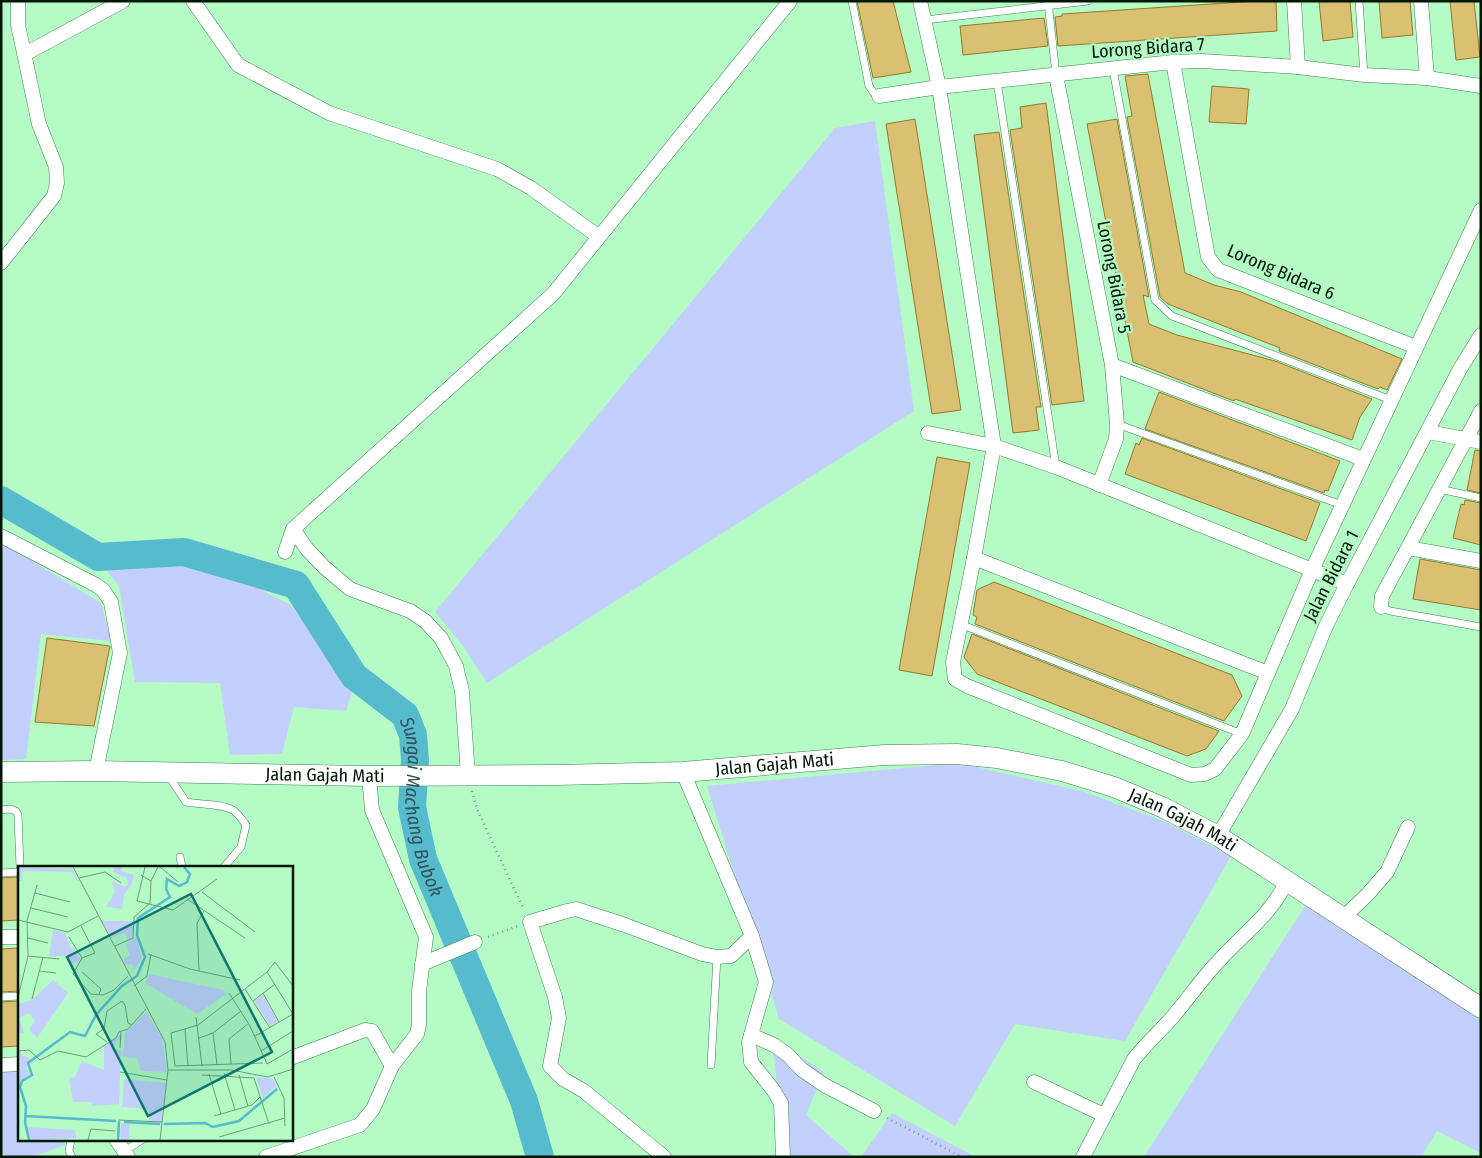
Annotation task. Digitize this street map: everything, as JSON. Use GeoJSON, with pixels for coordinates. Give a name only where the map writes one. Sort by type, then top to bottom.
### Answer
{"type":"FeatureCollection","features":[{"type":"Feature","properties":{"kind":"main road","name":"Jalan Gajah Mati"},"geometry":{"type":"LineString","coordinates":[[1,772],[96,771],[436,776],[683,772],[884,755],[957,754],[997,758],[1062,771],[1114,787],[1162,806],[1218,836],[1481,1008]]}},
{"type":"Feature","properties":{"kind":"street"},"geometry":{"type":"LineString","coordinates":[[1,263],[54,196],[57,183],[56,167],[39,124],[18,25],[18,1]]}},
{"type":"Feature","properties":{"kind":"street"},"geometry":{"type":"LineString","coordinates":[[25,54],[123,1]]}},
{"type":"Feature","properties":{"kind":"street"},"geometry":{"type":"LineString","coordinates":[[192,1],[238,65],[329,113],[497,169],[531,188],[598,236]]}},
{"type":"Feature","properties":{"kind":"street"},"geometry":{"type":"LineString","coordinates":[[285,552],[293,529],[553,294],[790,1]]}},
{"type":"Feature","properties":{"kind":"street"},"geometry":{"type":"LineString","coordinates":[[920,1],[939,86],[994,446],[953,662],[955,679],[967,686],[1191,775],[1205,774],[1215,769],[1242,734],[1312,570],[1481,210]]}},
{"type":"Feature","properties":{"kind":"street"},"geometry":{"type":"LineString","coordinates":[[1294,1],[1298,67]]}},
{"type":"Feature","properties":{"kind":"street"},"geometry":{"type":"LineString","coordinates":[[1421,1],[1427,78]]}},
{"type":"Feature","properties":{"kind":"street","name":"Lorong Bidara 7"},"geometry":{"type":"LineString","coordinates":[[879,96],[939,86],[1173,62],[1202,61],[1298,67],[1364,75],[1427,78],[1481,86]]}},
{"type":"Feature","properties":{"kind":"street","name":"Lorong Bidara 6"},"geometry":{"type":"LineString","coordinates":[[1173,62],[1208,257],[1218,270],[1416,347]]}},
{"type":"Feature","properties":{"kind":"street","name":"Lorong Bidara 5"},"geometry":{"type":"LineString","coordinates":[[1056,75],[1112,365],[1117,424],[1116,439],[1099,485]]}},
{"type":"Feature","properties":{"kind":"street","name":"Jalan Bidara 1"},"geometry":{"type":"LineString","coordinates":[[1218,836],[1292,709],[1326,626],[1346,584],[1460,369],[1481,335]]}},
{"type":"Feature","properties":{"kind":"street"},"geometry":{"type":"LineString","coordinates":[[1112,365],[1363,459]]}},
{"type":"Feature","properties":{"kind":"street"},"geometry":{"type":"LineString","coordinates":[[1381,607],[1382,596],[1481,411]]}},
{"type":"Feature","properties":{"kind":"street"},"geometry":{"type":"LineString","coordinates":[[1428,432],[1481,442]]}},
{"type":"Feature","properties":{"kind":"street"},"geometry":{"type":"LineString","coordinates":[[928,433],[994,446],[1056,467],[1346,584]]}},
{"type":"Feature","properties":{"kind":"street"},"geometry":{"type":"LineString","coordinates":[[293,529],[307,549],[324,567],[350,589],[410,611],[425,621],[441,638],[456,666],[462,691],[468,775]]}},
{"type":"Feature","properties":{"kind":"street"},"geometry":{"type":"LineString","coordinates":[[1,536],[103,590],[111,602],[120,653],[96,771]]}},
{"type":"Feature","properties":{"kind":"street"},"geometry":{"type":"LineString","coordinates":[[1408,548],[1481,562]]}},
{"type":"Feature","properties":{"kind":"street"},"geometry":{"type":"LineString","coordinates":[[974,558],[1268,672]]}},
{"type":"Feature","properties":{"kind":"street"},"geometry":{"type":"LineString","coordinates":[[683,772],[752,936],[766,982],[749,1042],[751,1062],[781,1103],[783,1157]]}},
{"type":"Feature","properties":{"kind":"street"},"geometry":{"type":"LineString","coordinates":[[268,1156],[360,1125],[373,1109],[392,1066],[417,1034],[426,937],[372,810],[378,776]]}},
{"type":"Feature","properties":{"kind":"street"},"geometry":{"type":"LineString","coordinates":[[1344,917],[1368,894],[1386,872],[1408,827]]}},
{"type":"Feature","properties":{"kind":"street"},"geometry":{"type":"LineString","coordinates":[[1083,1157],[1134,1059],[1144,1045],[1170,1020],[1216,963],[1260,921],[1278,899],[1287,880]]}},
{"type":"Feature","properties":{"kind":"street"},"geometry":{"type":"LineString","coordinates":[[664,1157],[584,1091],[555,1073],[550,1066],[559,1018],[555,997],[530,922],[567,910],[576,910],[625,925],[702,954],[717,957],[731,956],[752,936]]}},
{"type":"Feature","properties":{"kind":"street"},"geometry":{"type":"LineString","coordinates":[[1,937],[18,937]]}},
{"type":"Feature","properties":{"kind":"street"},"geometry":{"type":"LineString","coordinates":[[422,964],[475,942]]}},
{"type":"Feature","properties":{"kind":"street"},"geometry":{"type":"LineString","coordinates":[[292,1058],[366,1030],[372,1031],[376,1035],[392,1066]]}},
{"type":"Feature","properties":{"kind":"street"},"geometry":{"type":"LineString","coordinates":[[751,1035],[774,1045],[824,1085],[874,1111]]}},
{"type":"Feature","properties":{"kind":"street"},"geometry":{"type":"LineString","coordinates":[[1,1065],[18,1064]]}},
{"type":"Feature","properties":{"kind":"street"},"geometry":{"type":"LineString","coordinates":[[1034,1082],[1104,1115]]}},
{"type":"Feature","properties":{"kind":"street"},"geometry":{"type":"LineString","coordinates":[[117,1140],[126,1154]]}},
{"type":"Feature","properties":{"kind":"lane"},"geometry":{"type":"LineString","coordinates":[[852,1],[869,86],[879,96]]}},
{"type":"Feature","properties":{"kind":"lane"},"geometry":{"type":"LineString","coordinates":[[925,20],[1048,3],[1088,1]]}},
{"type":"Feature","properties":{"kind":"lane"},"geometry":{"type":"LineString","coordinates":[[1359,1],[1364,75]]}},
{"type":"Feature","properties":{"kind":"lane"},"geometry":{"type":"LineString","coordinates":[[1048,3],[1056,75]]}},
{"type":"Feature","properties":{"kind":"lane"},"geometry":{"type":"LineString","coordinates":[[1113,68],[1154,300],[1172,316],[1391,400]]}},
{"type":"Feature","properties":{"kind":"lane"},"geometry":{"type":"LineString","coordinates":[[998,81],[1056,467]]}},
{"type":"Feature","properties":{"kind":"lane"},"geometry":{"type":"LineString","coordinates":[[1117,424],[1342,506]]}},
{"type":"Feature","properties":{"kind":"lane"},"geometry":{"type":"LineString","coordinates":[[1438,489],[1481,498]]}},
{"type":"Feature","properties":{"kind":"lane"},"geometry":{"type":"LineString","coordinates":[[1381,607],[1390,611],[1481,627]]}},
{"type":"Feature","properties":{"kind":"lane"},"geometry":{"type":"LineString","coordinates":[[960,624],[1242,734]]}},
{"type":"Feature","properties":{"kind":"lane"},"geometry":{"type":"LineString","coordinates":[[166,772],[186,802],[234,810],[246,825],[241,847],[225,866]]}},
{"type":"Feature","properties":{"kind":"lane"},"geometry":{"type":"LineString","coordinates":[[1,810],[10,809],[16,811],[18,816],[20,866]]}},
{"type":"Feature","properties":{"kind":"lane"},"geometry":{"type":"LineString","coordinates":[[180,857],[182,866]]}},
{"type":"Feature","properties":{"kind":"lane"},"geometry":{"type":"LineString","coordinates":[[1,872],[18,872]]}},
{"type":"Feature","properties":{"kind":"lane"},"geometry":{"type":"LineString","coordinates":[[711,1065],[717,957]]}},
{"type":"Feature","properties":{"kind":"lane"},"geometry":{"type":"LineString","coordinates":[[1,997],[18,996]]}},
{"type":"Feature","properties":{"kind":"lane"},"geometry":{"type":"LineString","coordinates":[[72,1140],[70,1151],[72,1157]]}},
{"type":"Feature","properties":{"kind":"lane"},"geometry":{"type":"LineString","coordinates":[[126,1154],[141,1140]]}},
{"type":"Feature","properties":{"kind":"path"},"geometry":{"type":"LineString","coordinates":[[468,775],[477,809],[530,922],[475,942]]}},
{"type":"Feature","properties":{"kind":"path"},"geometry":{"type":"LineString","coordinates":[[874,1111],[962,1157]]}},
{"type":"Feature","properties":{"kind":"shaded area"},"geometry":{"type":"Polygon","coordinates":[[[875,121],[914,411],[487,683],[463,646],[435,612],[835,128],[875,121]]]}},
{"type":"Feature","properties":{"kind":"shaded area"},"geometry":{"type":"Polygon","coordinates":[[[1,542],[101,603],[111,641],[41,634],[26,759],[1,760],[1,542]]]}},
{"type":"Feature","properties":{"kind":"shaded area"},"geometry":{"type":"Polygon","coordinates":[[[187,563],[256,587],[289,604],[320,640],[353,688],[346,711],[294,707],[282,754],[230,755],[220,683],[135,682],[119,586],[103,566],[187,563]]]}},
{"type":"Feature","properties":{"kind":"shaded area"},"geometry":{"type":"Polygon","coordinates":[[[958,763],[1082,791],[1166,822],[1231,856],[1125,1041],[1015,1024],[955,1126],[779,1019],[707,786],[958,763]]]}},
{"type":"Feature","properties":{"kind":"shaded area"},"geometry":{"type":"Polygon","coordinates":[[[1307,903],[1481,1021],[1481,1153],[1437,1131],[1421,1157],[1144,1157],[1307,903]]]}},
{"type":"Feature","properties":{"kind":"shaded area"},"geometry":{"type":"Polygon","coordinates":[[[772,1038],[824,1072],[806,1115],[854,1157],[788,1157],[779,1104],[772,1038]]]}},
{"type":"Feature","properties":{"kind":"shaded area"},"geometry":{"type":"Polygon","coordinates":[[[1,1071],[18,1071],[18,1140],[66,1140],[65,1145],[33,1157],[1,1157],[1,1071]]]}},
{"type":"Feature","properties":{"kind":"shaded area"},"geometry":{"type":"Polygon","coordinates":[[[892,1113],[976,1157],[861,1157],[892,1113]]]}},
{"type":"Feature","properties":{"kind":"building"},"geometry":{"type":"Polygon","coordinates":[[[857,1],[893,1],[911,72],[873,78],[857,1]]]}},
{"type":"Feature","properties":{"kind":"building"},"geometry":{"type":"Polygon","coordinates":[[[1276,1],[1277,31],[1058,46],[1055,17],[1062,16],[1062,14],[1276,1]]]}},
{"type":"Feature","properties":{"kind":"building"},"geometry":{"type":"Polygon","coordinates":[[[1319,1],[1350,1],[1353,37],[1323,41],[1319,1]]]}},
{"type":"Feature","properties":{"kind":"building"},"geometry":{"type":"Polygon","coordinates":[[[1379,1],[1410,1],[1413,35],[1382,38],[1379,1]]]}},
{"type":"Feature","properties":{"kind":"building"},"geometry":{"type":"Polygon","coordinates":[[[1450,1],[1474,1],[1480,57],[1456,60],[1450,1]]]}},
{"type":"Feature","properties":{"kind":"building"},"geometry":{"type":"Polygon","coordinates":[[[1044,18],[1048,46],[963,55],[960,26],[1044,18]]]}},
{"type":"Feature","properties":{"kind":"building"},"geometry":{"type":"Polygon","coordinates":[[[1148,74],[1185,273],[1214,285],[1241,292],[1402,359],[1387,390],[1380,387],[1378,389],[1279,351],[1280,348],[1168,304],[1160,297],[1127,117],[1132,116],[1125,76],[1148,74]]]}},
{"type":"Feature","properties":{"kind":"building"},"geometry":{"type":"Polygon","coordinates":[[[1212,86],[1249,89],[1246,124],[1209,122],[1212,86]]]}},
{"type":"Feature","properties":{"kind":"building"},"geometry":{"type":"Polygon","coordinates":[[[1046,103],[1084,401],[1052,405],[1010,130],[1022,128],[1020,107],[1046,103]]]}},
{"type":"Feature","properties":{"kind":"building"},"geometry":{"type":"Polygon","coordinates":[[[915,119],[961,410],[932,414],[886,124],[915,119]]]}},
{"type":"Feature","properties":{"kind":"building"},"geometry":{"type":"Polygon","coordinates":[[[1117,119],[1149,297],[1143,295],[1149,324],[1177,335],[1275,361],[1372,399],[1360,417],[1352,440],[1235,399],[1234,401],[1133,362],[1087,124],[1117,119]]]}},
{"type":"Feature","properties":{"kind":"building"},"geometry":{"type":"Polygon","coordinates":[[[999,132],[1041,407],[1036,407],[1039,430],[1013,433],[974,135],[999,132]]]}},
{"type":"Feature","properties":{"kind":"building"},"geometry":{"type":"Polygon","coordinates":[[[1159,392],[1340,461],[1328,491],[1325,490],[1324,493],[1145,429],[1159,392]]]}},
{"type":"Feature","properties":{"kind":"building"},"geometry":{"type":"Polygon","coordinates":[[[1142,438],[1320,503],[1306,541],[1125,474],[1136,443],[1139,445],[1142,438]]]}},
{"type":"Feature","properties":{"kind":"building"},"geometry":{"type":"Polygon","coordinates":[[[1475,450],[1481,451],[1481,493],[1467,490],[1475,450]]]}},
{"type":"Feature","properties":{"kind":"building"},"geometry":{"type":"Polygon","coordinates":[[[937,457],[970,463],[932,676],[899,670],[937,457]]]}},
{"type":"Feature","properties":{"kind":"building"},"geometry":{"type":"Polygon","coordinates":[[[1465,500],[1481,503],[1481,545],[1453,538],[1461,504],[1464,505],[1465,500]]]}},
{"type":"Feature","properties":{"kind":"building"},"geometry":{"type":"Polygon","coordinates":[[[1420,559],[1481,570],[1481,610],[1413,599],[1420,559]]]}},
{"type":"Feature","properties":{"kind":"building"},"geometry":{"type":"Polygon","coordinates":[[[994,582],[1232,675],[1242,696],[1224,721],[975,624],[977,617],[973,615],[977,590],[994,582]]]}},
{"type":"Feature","properties":{"kind":"building"},"geometry":{"type":"Polygon","coordinates":[[[972,634],[1219,731],[1206,749],[1187,756],[977,674],[964,657],[972,634]]]}},
{"type":"Feature","properties":{"kind":"building"},"geometry":{"type":"Polygon","coordinates":[[[47,638],[110,646],[94,726],[35,722],[47,638]]]}},
{"type":"Feature","properties":{"kind":"building"},"geometry":{"type":"Polygon","coordinates":[[[18,877],[18,920],[1,921],[1,878],[18,877]]]}},
{"type":"Feature","properties":{"kind":"building"},"geometry":{"type":"Polygon","coordinates":[[[18,948],[18,991],[1,992],[1,949],[18,948]]]}},
{"type":"Feature","properties":{"kind":"building"},"geometry":{"type":"Polygon","coordinates":[[[18,1001],[18,1046],[1,1047],[1,1002],[18,1001]]]}},
{"type":"Feature","properties":{"kind":"waterway","name":"Sungai Machang Bubok"},"geometry":{"type":"LineString","coordinates":[[1,500],[98,557],[184,552],[296,585],[354,676],[405,715],[413,735],[415,760],[412,807],[423,859],[524,1101],[540,1157]]}}]}
